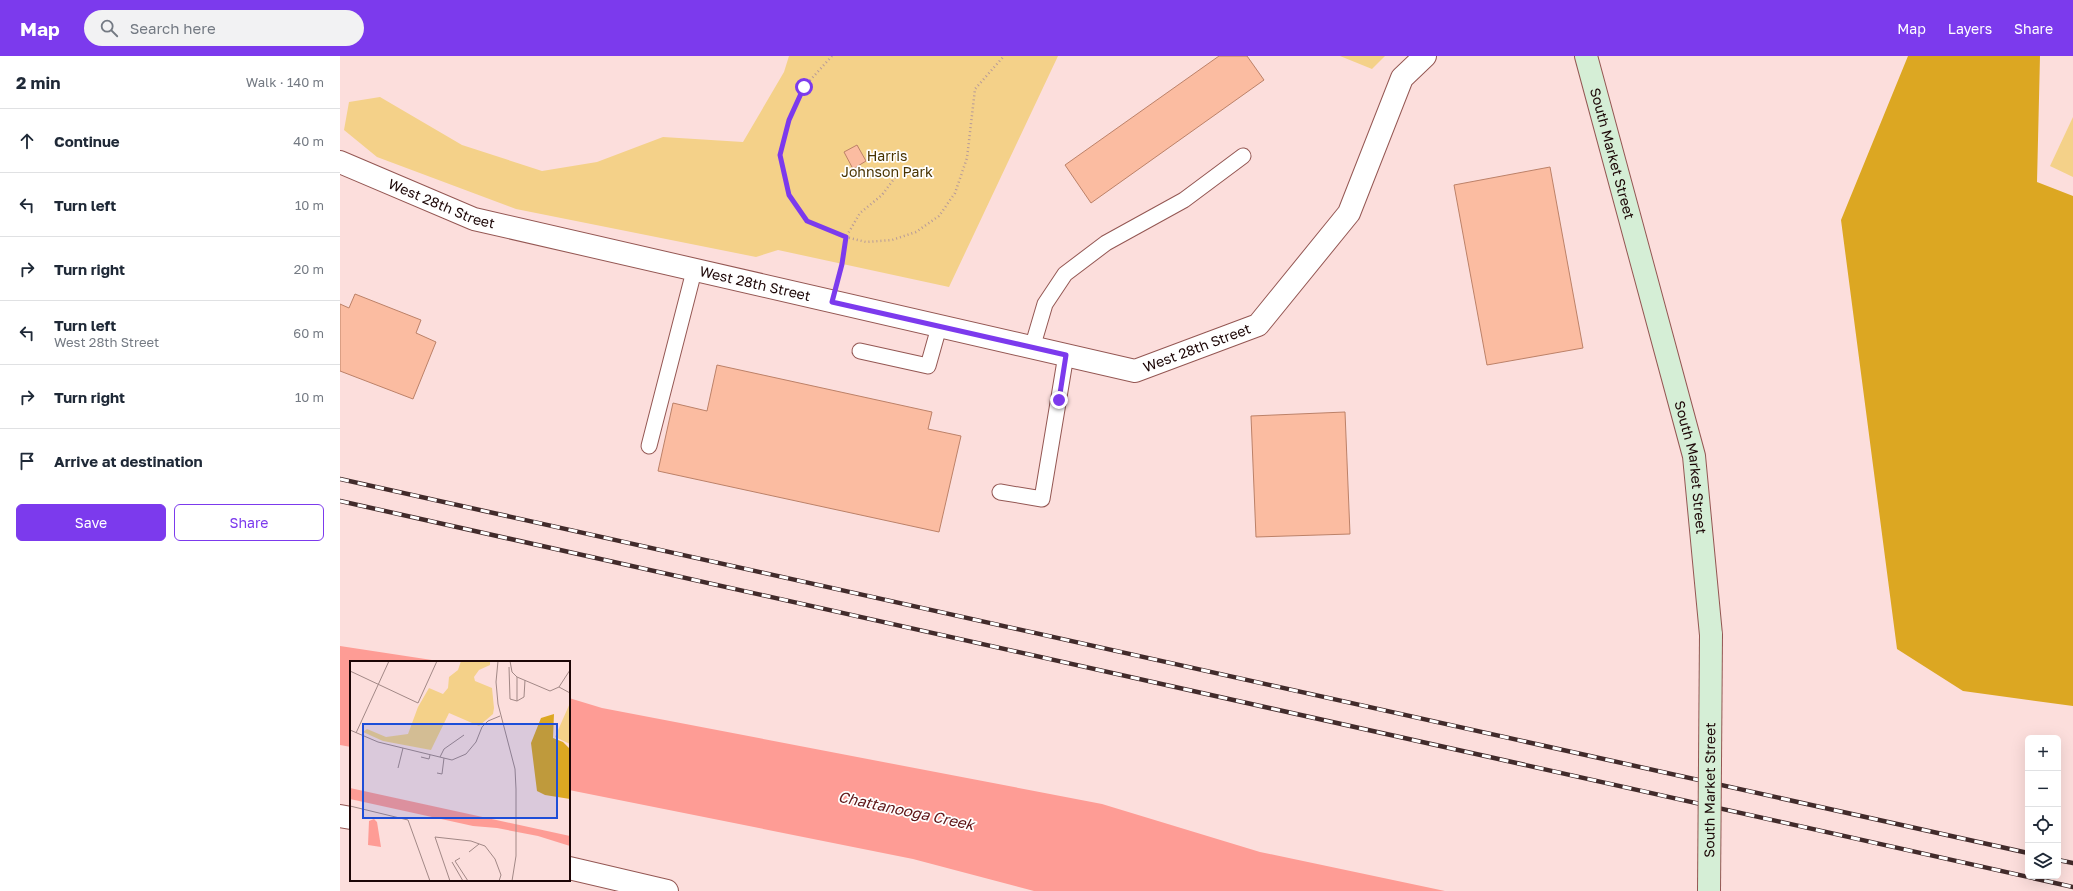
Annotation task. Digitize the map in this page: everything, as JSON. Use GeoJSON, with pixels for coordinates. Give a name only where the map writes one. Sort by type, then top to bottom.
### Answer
{"type":"FeatureCollection","features":[{"type":"Feature","properties":{"kind":"main road","name":"South Market Street"},"geometry":{"type":"LineString","coordinates":[[1586,56],[1694,456],[1710,636],[1709,891]]}},
{"type":"Feature","properties":{"kind":"street","name":"West 28th Street"},"geometry":{"type":"LineString","coordinates":[[340,162],[474,219],[694,271],[1135,371],[1258,324],[1349,213],[1402,78],[1425,56]]}},
{"type":"Feature","properties":{"kind":"street"},"geometry":{"type":"LineString","coordinates":[[340,816],[350,818]]}},
{"type":"Feature","properties":{"kind":"street"},"geometry":{"type":"LineString","coordinates":[[570,868],[667,891]]}},
{"type":"Feature","properties":{"kind":"lane"},"geometry":{"type":"LineString","coordinates":[[1032,348],[1045,304],[1065,274],[1106,243],[1184,200],[1243,156]]}},
{"type":"Feature","properties":{"kind":"lane"},"geometry":{"type":"LineString","coordinates":[[649,446],[694,271]]}},
{"type":"Feature","properties":{"kind":"lane"},"geometry":{"type":"LineString","coordinates":[[860,351],[928,366],[939,327]]}},
{"type":"Feature","properties":{"kind":"lane"},"geometry":{"type":"LineString","coordinates":[[1000,492],[1042,499],[1066,355]]}},
{"type":"Feature","properties":{"kind":"path"},"geometry":{"type":"LineString","coordinates":[[832,56],[804,87],[789,120],[780,155],[789,195],[807,221],[846,237],[866,242],[892,240],[916,232],[939,216],[954,193],[967,158],[975,89],[1004,56]]}},
{"type":"Feature","properties":{"kind":"path"},"geometry":{"type":"LineString","coordinates":[[832,302],[842,264],[846,237],[860,213],[882,195],[897,175]]}},
{"type":"Feature","properties":{"kind":"green space","name":"Harris Johnson Park"},"geometry":{"type":"Polygon","coordinates":[[[789,56],[1058,56],[949,287],[778,250],[756,257],[516,209],[377,157],[344,130],[349,102],[380,97],[462,145],[542,171],[597,162],[663,137],[743,142],[784,72],[789,56]]]}},
{"type":"Feature","properties":{"kind":"green space"},"geometry":{"type":"Polygon","coordinates":[[[1340,56],[1385,56],[1372,69],[1340,56]]]}},
{"type":"Feature","properties":{"kind":"green space"},"geometry":{"type":"Polygon","coordinates":[[[2073,117],[2073,177],[2050,166],[2073,117]]]}},
{"type":"Feature","properties":{"kind":"shaded area"},"geometry":{"type":"Polygon","coordinates":[[[1908,56],[2040,56],[2037,182],[2073,196],[2073,706],[1963,691],[1897,649],[1841,220],[1908,56]]]}},
{"type":"Feature","properties":{"kind":"water"},"geometry":{"type":"Polygon","coordinates":[[[340,646],[438,661],[350,661],[350,747],[340,745],[340,646]]]}},
{"type":"Feature","properties":{"kind":"water","name":"Chattanooga Creek"},"geometry":{"type":"Polygon","coordinates":[[[570,698],[602,708],[1102,804],[1260,852],[1445,891],[1034,891],[913,859],[570,790],[570,698]]]}},
{"type":"Feature","properties":{"kind":"building"},"geometry":{"type":"Polygon","coordinates":[[[1219,56],[1247,56],[1264,80],[1091,203],[1065,165],[1219,56]]]}},
{"type":"Feature","properties":{"kind":"building"},"geometry":{"type":"Polygon","coordinates":[[[857,145],[866,161],[853,169],[844,152],[857,145]]]}},
{"type":"Feature","properties":{"kind":"building"},"geometry":{"type":"Polygon","coordinates":[[[1550,167],[1583,348],[1487,365],[1454,185],[1550,167]]]}},
{"type":"Feature","properties":{"kind":"building"},"geometry":{"type":"Polygon","coordinates":[[[355,294],[421,320],[416,333],[436,342],[413,399],[340,371],[340,304],[349,308],[355,294]]]}},
{"type":"Feature","properties":{"kind":"building"},"geometry":{"type":"Polygon","coordinates":[[[717,365],[932,412],[928,429],[961,436],[939,532],[658,471],[673,403],[707,411],[717,365]]]}},
{"type":"Feature","properties":{"kind":"building"},"geometry":{"type":"Polygon","coordinates":[[[1345,412],[1350,534],[1256,537],[1251,416],[1345,412]]]}},
{"type":"Feature","properties":{"kind":"railway"},"geometry":{"type":"LineString","coordinates":[[340,479],[2025,852]]}},
{"type":"Feature","properties":{"kind":"railway"},"geometry":{"type":"LineString","coordinates":[[340,501],[2073,887]]}},
{"type":"Feature","properties":{"kind":"railway"},"geometry":{"type":"LineString","coordinates":[[2061,861],[2073,863]]}},
{"type":"Feature","properties":{"kind":"route"},"geometry":{"type":"LineString","coordinates":[[804,87],[789,120],[780,155],[789,195],[807,221],[846,237],[842,264],[832,302],[1066,355],[1059,400]]}}]}
